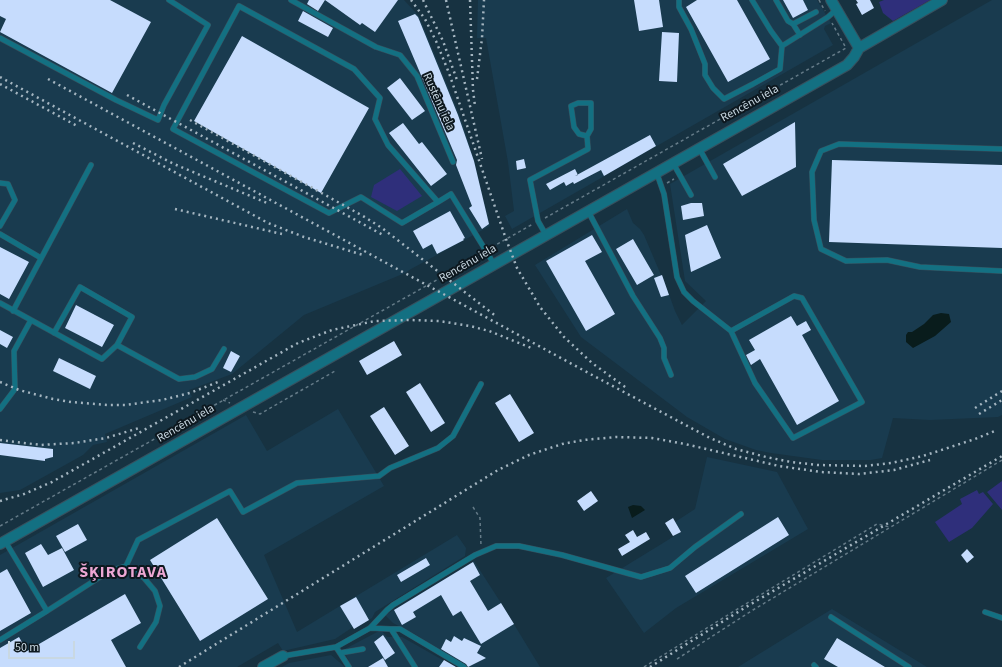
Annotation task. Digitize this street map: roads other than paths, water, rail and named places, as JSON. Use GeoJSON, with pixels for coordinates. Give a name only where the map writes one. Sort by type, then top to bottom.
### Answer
{"type":"FeatureCollection","features":[{"type":"Feature","properties":{"kind":"street"},"geometry":{"type":"LineString","coordinates":[[831,0],[859,48]]}},
{"type":"Feature","properties":{"kind":"street","name":"Rencēnu iela"},"geometry":{"type":"LineString","coordinates":[[2,543],[546,235],[656,171],[847,65],[859,48],[942,0]]}},
{"type":"Feature","properties":{"kind":"street"},"geometry":{"type":"LineString","coordinates":[[263,667],[283,656]]}},
{"type":"Feature","properties":{"kind":"lane"},"geometry":{"type":"LineString","coordinates":[[0,38],[116,100],[158,120],[164,105],[208,24],[169,0]]}},
{"type":"Feature","properties":{"kind":"lane","name":"Rustēnu iela"},"geometry":{"type":"LineString","coordinates":[[291,0],[376,47],[400,55],[417,76],[453,162]]}},
{"type":"Feature","properties":{"kind":"lane"},"geometry":{"type":"LineString","coordinates":[[679,0],[679,7],[691,29],[705,64],[705,74],[713,88],[724,99],[780,69],[782,46],[752,0]]}},
{"type":"Feature","properties":{"kind":"lane"},"geometry":{"type":"LineString","coordinates":[[776,0],[788,21],[793,24],[800,35]]}},
{"type":"Feature","properties":{"kind":"lane"},"geometry":{"type":"LineString","coordinates":[[438,202],[388,145],[375,119],[380,98],[354,69],[239,6],[173,129],[329,213],[361,197],[402,223],[438,202],[451,194],[494,264]]}},
{"type":"Feature","properties":{"kind":"lane"},"geometry":{"type":"LineString","coordinates":[[782,46],[828,17],[837,9]]}},
{"type":"Feature","properties":{"kind":"lane"},"geometry":{"type":"LineString","coordinates":[[793,24],[816,12]]}},
{"type":"Feature","properties":{"kind":"lane"},"geometry":{"type":"LineString","coordinates":[[546,235],[538,221],[530,180],[588,149],[586,136],[592,129],[591,103],[578,103],[571,106],[574,127],[579,134],[586,136]]}},
{"type":"Feature","properties":{"kind":"lane"},"geometry":{"type":"LineString","coordinates":[[1002,149],[839,144],[821,151],[812,172],[814,220],[821,249],[846,261],[887,260],[920,267],[1002,271]]}},
{"type":"Feature","properties":{"kind":"lane"},"geometry":{"type":"LineString","coordinates":[[699,148],[715,177]]}},
{"type":"Feature","properties":{"kind":"lane"},"geometry":{"type":"LineString","coordinates":[[673,162],[691,195]]}},
{"type":"Feature","properties":{"kind":"lane"},"geometry":{"type":"LineString","coordinates":[[13,310],[91,165]]}},
{"type":"Feature","properties":{"kind":"lane"},"geometry":{"type":"LineString","coordinates":[[656,171],[664,194],[677,277],[684,292],[731,331],[755,383],[793,438],[862,402],[802,298],[794,296],[731,331]]}},
{"type":"Feature","properties":{"kind":"lane"},"geometry":{"type":"LineString","coordinates":[[0,182],[8,184],[15,200],[0,226]]}},
{"type":"Feature","properties":{"kind":"lane"},"geometry":{"type":"LineString","coordinates":[[588,211],[633,296],[660,338],[664,348],[664,358],[671,375]]}},
{"type":"Feature","properties":{"kind":"lane"},"geometry":{"type":"LineString","coordinates":[[0,234],[41,258]]}},
{"type":"Feature","properties":{"kind":"lane"},"geometry":{"type":"LineString","coordinates":[[0,303],[54,333],[102,359],[117,345],[132,317],[80,287],[54,333]]}},
{"type":"Feature","properties":{"kind":"lane"},"geometry":{"type":"LineString","coordinates":[[0,410],[15,388],[14,351],[31,320]]}},
{"type":"Feature","properties":{"kind":"lane"},"geometry":{"type":"LineString","coordinates":[[117,345],[179,379],[195,377],[212,369],[224,349]]}},
{"type":"Feature","properties":{"kind":"lane"},"geometry":{"type":"LineString","coordinates":[[0,640],[100,577],[113,570],[126,566],[138,540],[230,491],[243,512],[297,483],[379,476],[390,468],[438,448],[452,436],[481,384]]}},
{"type":"Feature","properties":{"kind":"lane"},"geometry":{"type":"LineString","coordinates":[[283,656],[336,647],[370,628],[393,605],[480,552],[496,546],[519,546],[562,555],[641,577],[670,568],[695,547],[741,514]]}},
{"type":"Feature","properties":{"kind":"lane"},"geometry":{"type":"LineString","coordinates":[[2,543],[47,611]]}},
{"type":"Feature","properties":{"kind":"lane"},"geometry":{"type":"LineString","coordinates":[[126,566],[144,578],[155,591],[160,606],[156,622],[140,646]]}},
{"type":"Feature","properties":{"kind":"lane"},"geometry":{"type":"LineString","coordinates":[[985,612],[1002,618]]}},
{"type":"Feature","properties":{"kind":"lane"},"geometry":{"type":"LineString","coordinates":[[831,617],[909,667]]}},
{"type":"Feature","properties":{"kind":"lane"},"geometry":{"type":"LineString","coordinates":[[370,628],[400,629],[464,667]]}},
{"type":"Feature","properties":{"kind":"lane"},"geometry":{"type":"LineString","coordinates":[[391,629],[415,667]]}},
{"type":"Feature","properties":{"kind":"lane"},"geometry":{"type":"LineString","coordinates":[[336,647],[349,667]]}},
{"type":"Feature","properties":{"kind":"lane"},"geometry":{"type":"LineString","coordinates":[[340,653],[363,649]]}},
{"type":"Feature","properties":{"kind":"railway"},"geometry":{"type":"LineString","coordinates":[[411,0],[425,19],[449,73],[517,268],[540,307],[564,337],[592,363],[628,389]]}},
{"type":"Feature","properties":{"kind":"railway"},"geometry":{"type":"LineString","coordinates":[[423,0],[443,41],[457,80]]}},
{"type":"Feature","properties":{"kind":"railway"},"geometry":{"type":"LineString","coordinates":[[446,0],[482,159]]}},
{"type":"Feature","properties":{"kind":"railway"},"geometry":{"type":"LineString","coordinates":[[470,0],[473,90],[475,106]]}},
{"type":"Feature","properties":{"kind":"railway"},"geometry":{"type":"LineString","coordinates":[[477,79],[482,38],[484,0]]}},
{"type":"Feature","properties":{"kind":"railway"},"geometry":{"type":"LineString","coordinates":[[0,77],[268,223],[304,237],[363,255]]}},
{"type":"Feature","properties":{"kind":"railway"},"geometry":{"type":"LineString","coordinates":[[48,79],[594,376],[708,437],[736,449],[791,462],[818,465],[865,466],[891,463],[923,456],[997,430]]}},
{"type":"Feature","properties":{"kind":"railway"},"geometry":{"type":"LineString","coordinates":[[0,84],[79,127]]}},
{"type":"Feature","properties":{"kind":"railway"},"geometry":{"type":"LineString","coordinates":[[127,95],[383,235]]}},
{"type":"Feature","properties":{"kind":"railway"},"geometry":{"type":"LineString","coordinates":[[190,120],[382,228],[497,317]]}},
{"type":"Feature","properties":{"kind":"railway"},"geometry":{"type":"LineString","coordinates":[[133,143],[174,164],[267,203]]}},
{"type":"Feature","properties":{"kind":"railway"},"geometry":{"type":"LineString","coordinates":[[175,209],[282,234]]}},
{"type":"Feature","properties":{"kind":"railway"},"geometry":{"type":"LineString","coordinates":[[0,501],[24,494],[52,482],[298,343],[332,330],[375,321],[439,321],[489,331],[534,349]]}},
{"type":"Feature","properties":{"kind":"railway"},"geometry":{"type":"LineString","coordinates":[[0,382],[19,390],[53,399],[108,405],[125,405],[162,400],[190,393],[218,382]]}},
{"type":"Feature","properties":{"kind":"railway"},"geometry":{"type":"LineString","coordinates":[[975,408],[1002,391]]}},
{"type":"Feature","properties":{"kind":"railway"},"geometry":{"type":"LineString","coordinates":[[979,414],[1002,400]]}},
{"type":"Feature","properties":{"kind":"railway"},"geometry":{"type":"LineString","coordinates":[[0,440],[41,445],[74,443],[106,438],[139,428]]}},
{"type":"Feature","properties":{"kind":"railway"},"geometry":{"type":"LineString","coordinates":[[179,667],[498,470],[529,455],[562,444],[616,437],[652,438],[685,444],[779,466],[821,472],[859,474],[894,470],[930,460]]}},
{"type":"Feature","properties":{"kind":"railway"},"geometry":{"type":"LineString","coordinates":[[650,667],[746,607],[1002,456]]}},
{"type":"Feature","properties":{"kind":"district","name":"ŠĶIROTAVA"},"geometry":{"type":"Point","coordinates":[123,573]}}]}
